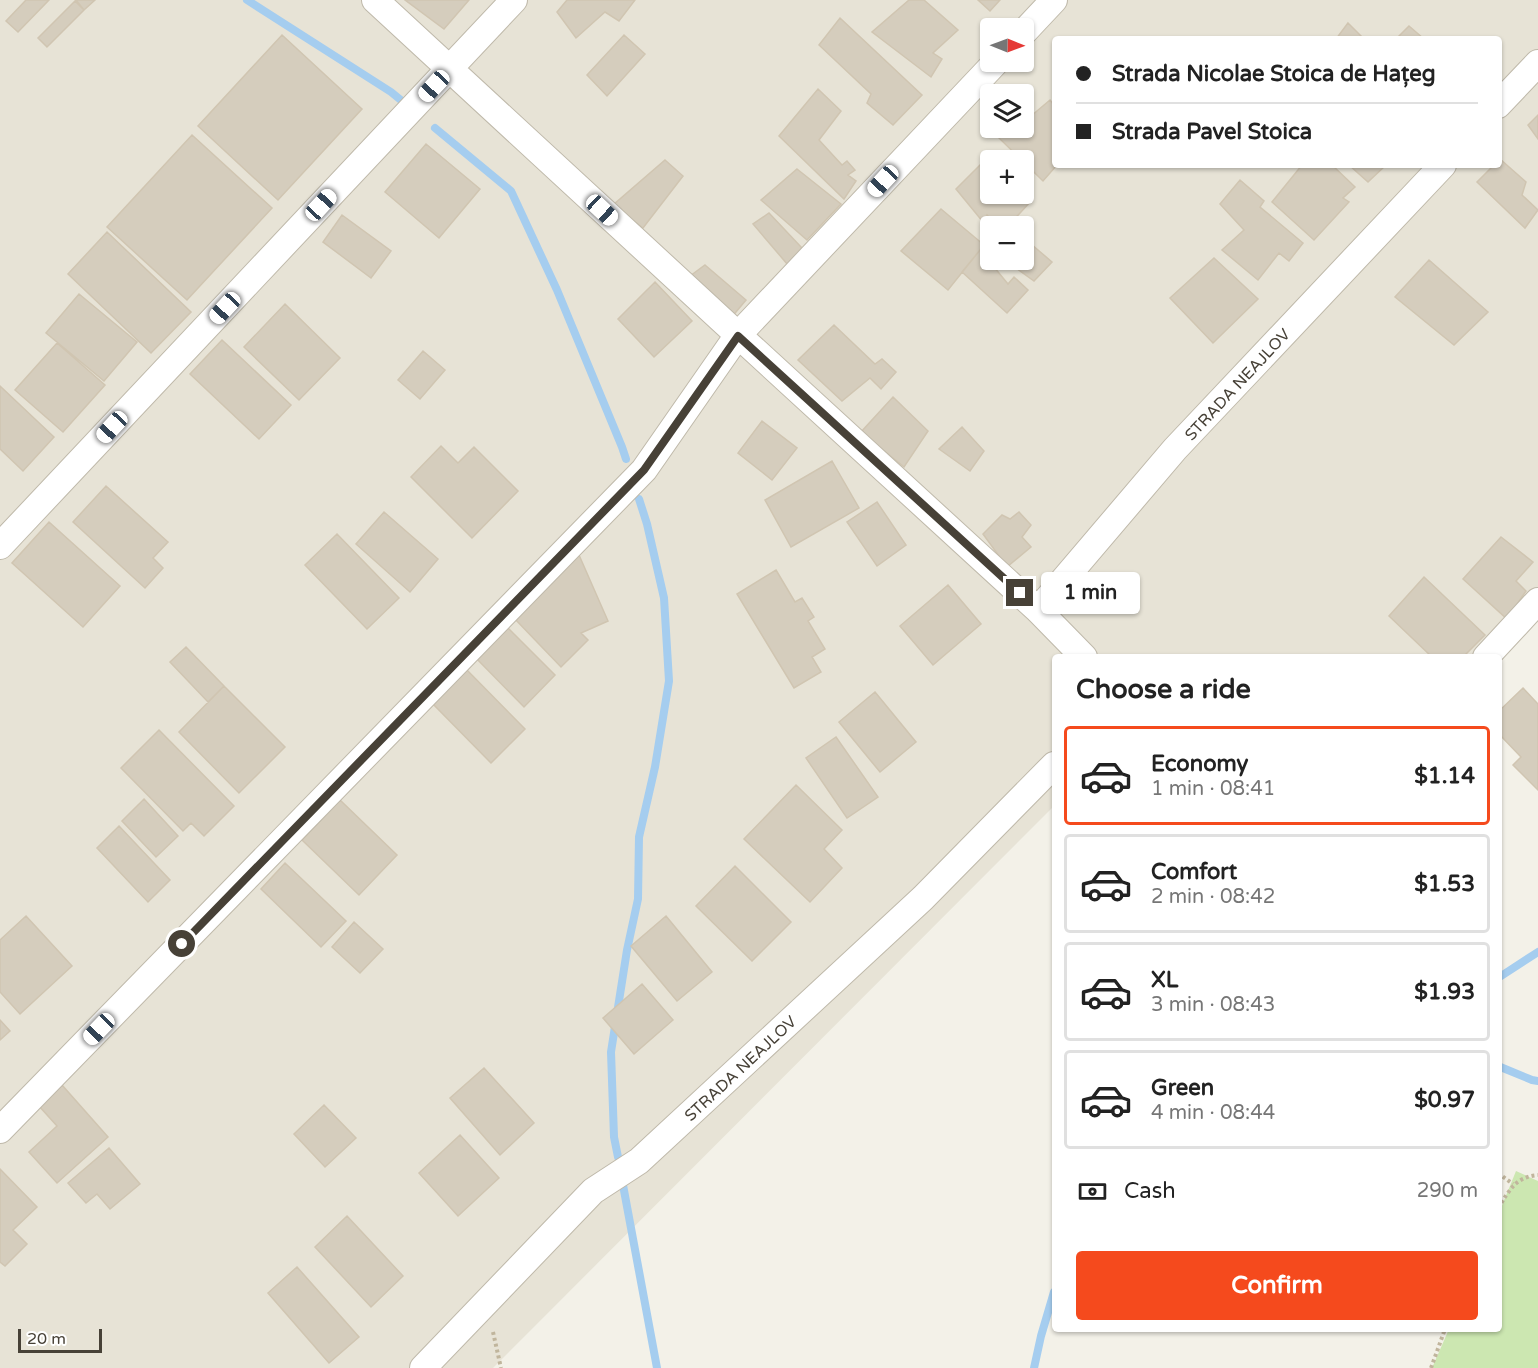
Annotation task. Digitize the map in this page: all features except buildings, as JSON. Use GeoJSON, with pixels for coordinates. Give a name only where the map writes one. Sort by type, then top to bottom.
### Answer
{"type":"FeatureCollection","features":[{"type":"Feature","properties":{"kind":"street"},"geometry":{"type":"LineString","coordinates":[[375,0],[1038,610],[1081,654]]}},
{"type":"Feature","properties":{"kind":"street"},"geometry":{"type":"LineString","coordinates":[[0,546],[514,0]]}},
{"type":"Feature","properties":{"kind":"street"},"geometry":{"type":"LineString","coordinates":[[1034,21],[1054,0]]}},
{"type":"Feature","properties":{"kind":"street"},"geometry":{"type":"LineString","coordinates":[[1502,101],[1538,63]]}},
{"type":"Feature","properties":{"kind":"street"},"geometry":{"type":"LineString","coordinates":[[0,1130],[644,470],[738,336],[987,72]]}},
{"type":"Feature","properties":{"kind":"street","name":"STRADA NEAJLOV"},"geometry":{"type":"LineString","coordinates":[[1038,610],[1175,449],[1440,168]]}},
{"type":"Feature","properties":{"kind":"street"},"geometry":{"type":"LineString","coordinates":[[1489,654],[1538,601]]}},
{"type":"Feature","properties":{"kind":"street","name":"STRADA NEAJLOV"},"geometry":{"type":"LineString","coordinates":[[423,1368],[593,1191],[639,1161],[923,898],[1052,767]]}},
{"type":"Feature","properties":{"kind":"path"},"geometry":{"type":"LineString","coordinates":[[1502,1202],[1513,1184],[1528,1176],[1538,1175]]}},
{"type":"Feature","properties":{"kind":"path"},"geometry":{"type":"LineString","coordinates":[[1502,1176],[1513,1184]]}},
{"type":"Feature","properties":{"kind":"path"},"geometry":{"type":"LineString","coordinates":[[1431,1368],[1444,1332]]}},
{"type":"Feature","properties":{"kind":"shaded area"},"geometry":{"type":"Polygon","coordinates":[[[0,0],[1538,0],[1538,621],[1498,654],[1052,654],[1052,808],[493,1368],[0,1368],[0,0]]]}},
{"type":"Feature","properties":{"kind":"green space"},"geometry":{"type":"Polygon","coordinates":[[[1516,1171],[1538,1181],[1538,1368],[1432,1368],[1448,1332],[1502,1332],[1502,1206],[1516,1171]]]}},
{"type":"Feature","properties":{"kind":"waterway"},"geometry":{"type":"LineString","coordinates":[[247,0],[402,101]]}},
{"type":"Feature","properties":{"kind":"waterway"},"geometry":{"type":"LineString","coordinates":[[435,128],[511,191],[557,290],[626,459]]}},
{"type":"Feature","properties":{"kind":"waterway"},"geometry":{"type":"LineString","coordinates":[[618,1157],[614,1137],[611,1052],[627,950],[638,899],[639,837],[655,767],[669,681],[664,598],[639,499]]}},
{"type":"Feature","properties":{"kind":"waterway"},"geometry":{"type":"LineString","coordinates":[[1502,975],[1538,952]]}},
{"type":"Feature","properties":{"kind":"waterway"},"geometry":{"type":"LineString","coordinates":[[1502,1068],[1538,1081]]}},
{"type":"Feature","properties":{"kind":"waterway"},"geometry":{"type":"LineString","coordinates":[[623,1185],[657,1368]]}},
{"type":"Feature","properties":{"kind":"waterway"},"geometry":{"type":"LineString","coordinates":[[1034,1368],[1052,1299]]}},
{"type":"Feature","properties":{"kind":"route"},"geometry":{"type":"LineString","coordinates":[[182,944],[644,470],[738,336],[1020,593]]}}]}
